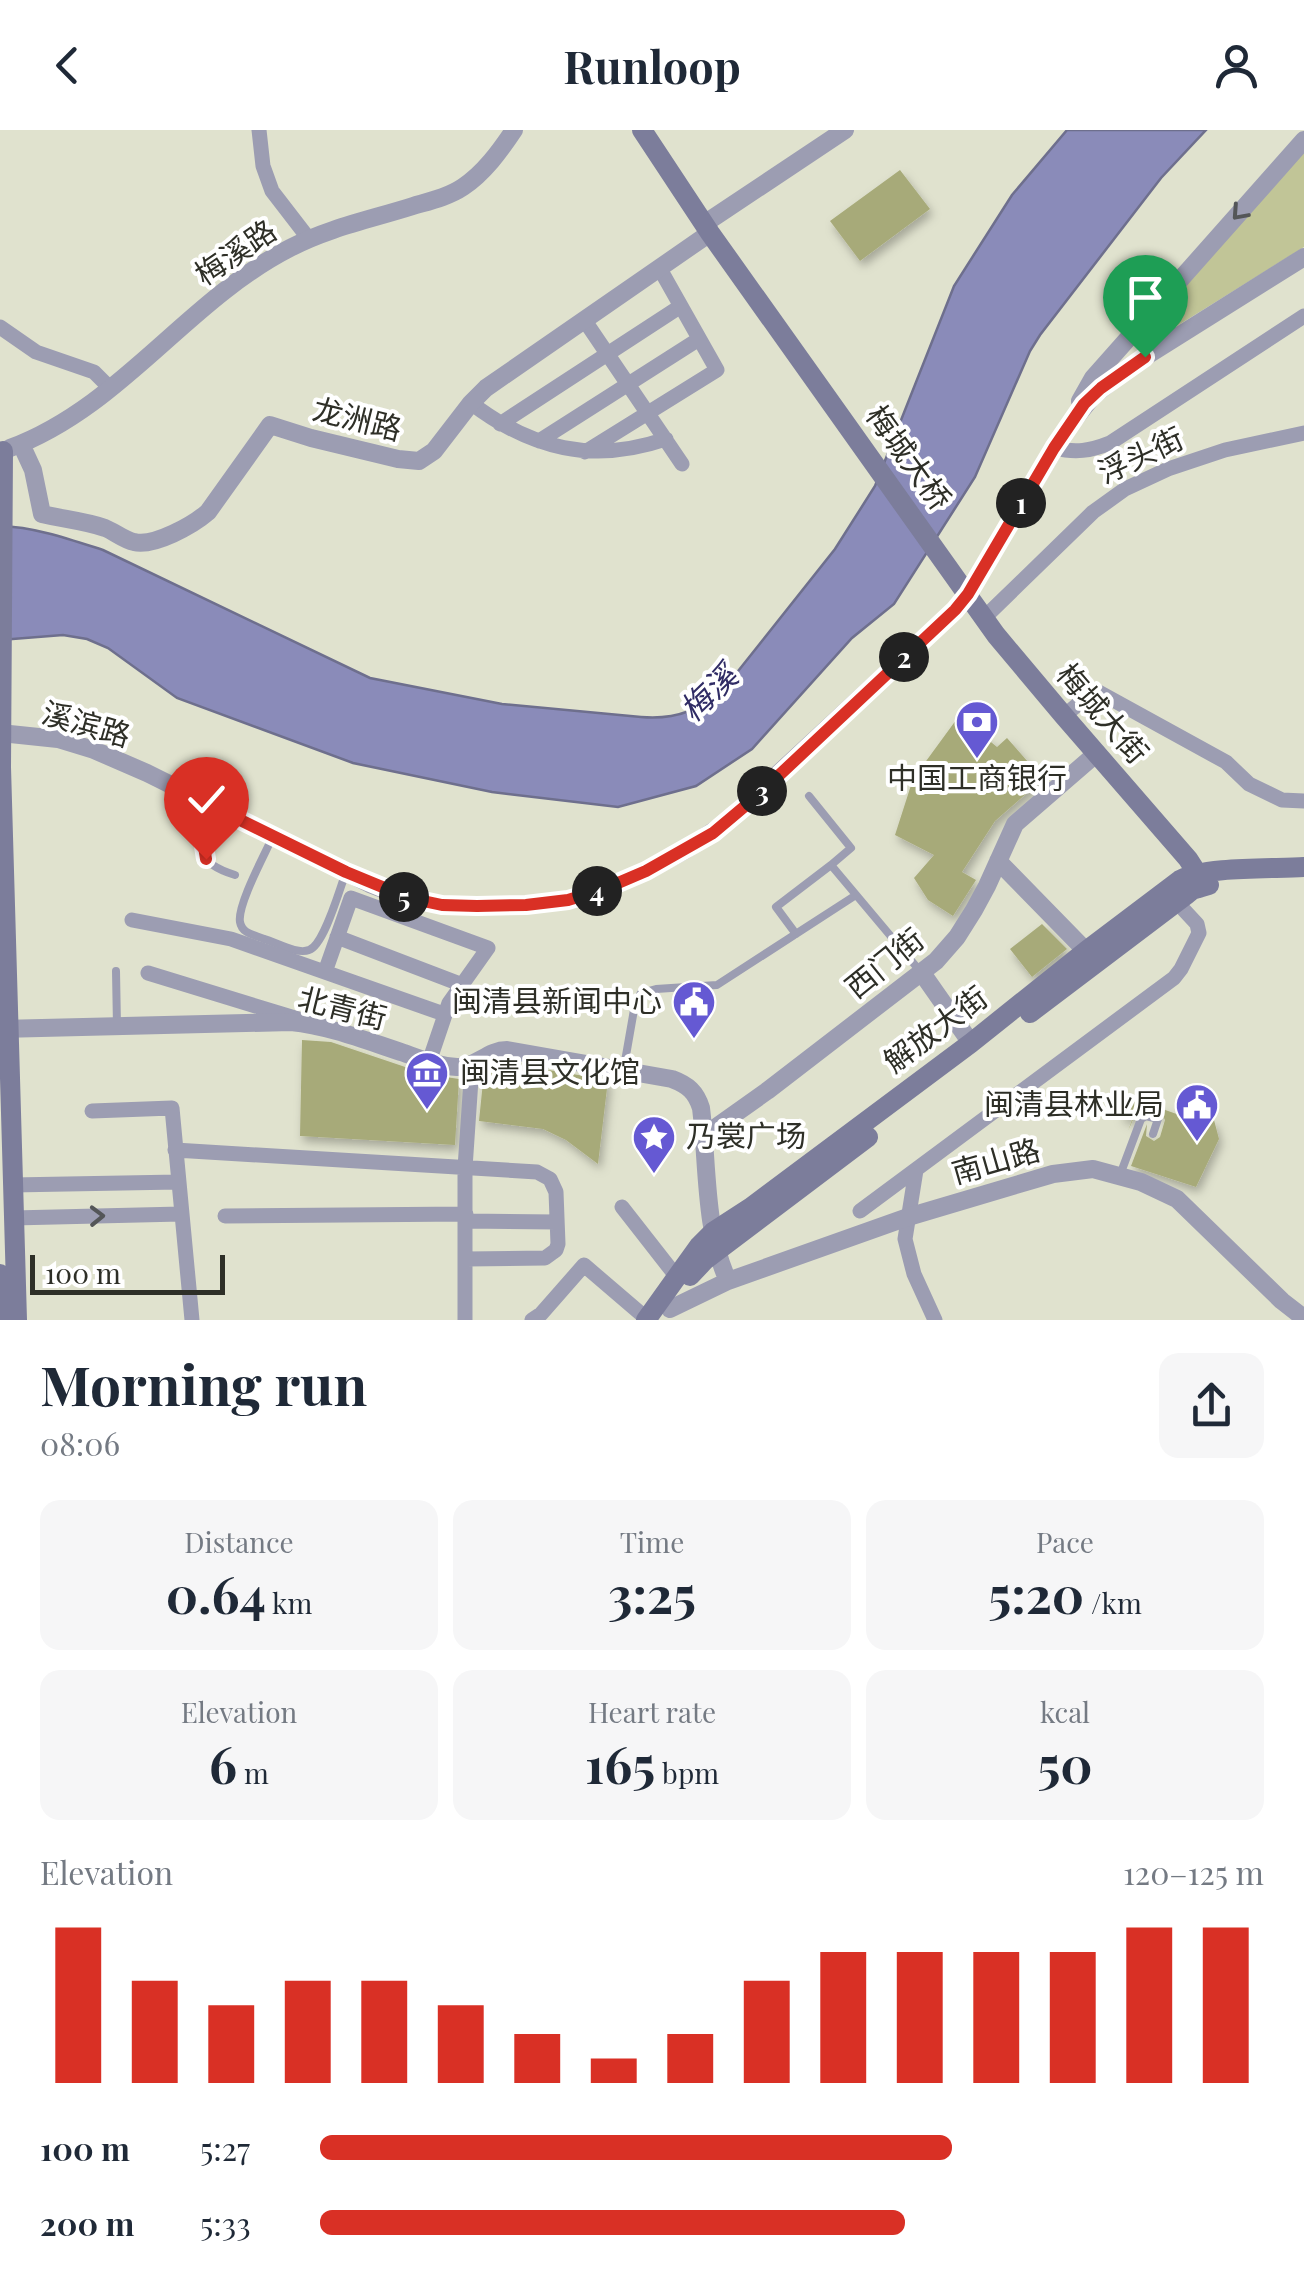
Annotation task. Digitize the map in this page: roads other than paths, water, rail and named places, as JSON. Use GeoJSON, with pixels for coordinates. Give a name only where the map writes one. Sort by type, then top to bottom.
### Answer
{"type":"FeatureCollection","features":[{"type":"Feature","properties":{"kind":"main road"},"geometry":{"type":"LineString","coordinates":[[642,130],[707,229]]}},
{"type":"Feature","properties":{"kind":"main road","name":"梅城大桥"},"geometry":{"type":"LineString","coordinates":[[707,229],[963,586]]}},
{"type":"Feature","properties":{"kind":"main road"},"geometry":{"type":"LineString","coordinates":[[8,448],[4,483],[1,733],[4,1029],[17,1320]]}},
{"type":"Feature","properties":{"kind":"main road","name":"梅城大街"},"geometry":{"type":"LineString","coordinates":[[963,586],[984,618],[1064,716],[1188,859],[1198,880]]}},
{"type":"Feature","properties":{"kind":"main road","name":"解放大街"},"geometry":{"type":"LineString","coordinates":[[647,1320],[699,1246],[715,1242],[1176,901],[1198,880],[1304,868]]}},
{"type":"Feature","properties":{"kind":"main road","name":"解放大街"},"geometry":{"type":"LineString","coordinates":[[667,1314],[715,1242],[750,1208],[971,1043],[1166,890],[1188,876],[1218,884],[1304,880]]}},
{"type":"Feature","properties":{"kind":"main road"},"geometry":{"type":"LineString","coordinates":[[0,1274],[2,1320]]}},
{"type":"Feature","properties":{"kind":"street"},"geometry":{"type":"LineString","coordinates":[[258,130],[272,191],[309,239]]}},
{"type":"Feature","properties":{"kind":"street","name":"梅溪路"},"geometry":{"type":"LineString","coordinates":[[8,448],[67,420],[111,389],[224,291],[276,256],[309,239],[455,192],[486,168],[514,130]]}},
{"type":"Feature","properties":{"kind":"street","name":"龙洲路"},"geometry":{"type":"LineString","coordinates":[[8,448],[35,478],[42,514],[105,528],[144,543],[168,535],[208,512],[270,425],[398,460],[419,461],[434,452],[470,402],[486,388],[660,269],[707,229],[845,130]]}},
{"type":"Feature","properties":{"kind":"street"},"geometry":{"type":"LineString","coordinates":[[1065,431],[1092,378],[1304,140]]}},
{"type":"Feature","properties":{"kind":"street","name":"溪滨路"},"geometry":{"type":"LineString","coordinates":[[1,733],[58,740],[94,750],[346,872],[409,898],[442,905],[526,905],[568,900],[604,889],[686,850],[724,824],[955,610],[963,586],[1092,396],[1304,257]]}},
{"type":"Feature","properties":{"kind":"street"},"geometry":{"type":"LineString","coordinates":[[585,452],[716,370],[660,269]]}},
{"type":"Feature","properties":{"kind":"street"},"geometry":{"type":"LineString","coordinates":[[500,424],[680,306]]}},
{"type":"Feature","properties":{"kind":"street"},"geometry":{"type":"LineString","coordinates":[[1054,448],[1084,452],[1110,442],[1304,316]]}},
{"type":"Feature","properties":{"kind":"street"},"geometry":{"type":"LineString","coordinates":[[586,321],[682,464]]}},
{"type":"Feature","properties":{"kind":"street"},"geometry":{"type":"LineString","coordinates":[[0,326],[36,352],[94,372],[111,389]]}},
{"type":"Feature","properties":{"kind":"street"},"geometry":{"type":"LineString","coordinates":[[539,441],[699,339]]}},
{"type":"Feature","properties":{"kind":"street"},"geometry":{"type":"LineString","coordinates":[[470,402],[500,424],[567,450],[630,450],[666,440]]}},
{"type":"Feature","properties":{"kind":"street","name":"浮头街"},"geometry":{"type":"LineString","coordinates":[[984,618],[1094,512],[1124,489],[1224,450],[1304,434]]}},
{"type":"Feature","properties":{"kind":"street"},"geometry":{"type":"LineString","coordinates":[[1064,716],[1095,690],[1226,762],[1249,784],[1282,800],[1304,802]]}},
{"type":"Feature","properties":{"kind":"street","name":"西门街"},"geometry":{"type":"LineString","coordinates":[[704,1135],[768,1091],[948,949],[987,886],[1015,824],[1097,753]]}},
{"type":"Feature","properties":{"kind":"street"},"geometry":{"type":"LineString","coordinates":[[998,861],[1086,951]]}},
{"type":"Feature","properties":{"kind":"street"},"geometry":{"type":"LineString","coordinates":[[325,972],[351,898],[488,948],[460,984],[444,1014],[428,1062]]}},
{"type":"Feature","properties":{"kind":"street"},"geometry":{"type":"LineString","coordinates":[[860,1211],[1174,978],[1199,933],[1184,910]]}},
{"type":"Feature","properties":{"kind":"street"},"geometry":{"type":"LineString","coordinates":[[132,920],[221,936],[444,1014]]}},
{"type":"Feature","properties":{"kind":"street"},"geometry":{"type":"LineString","coordinates":[[337,937],[460,984]]}},
{"type":"Feature","properties":{"kind":"street"},"geometry":{"type":"LineString","coordinates":[[148,973],[321,1026]]}},
{"type":"Feature","properties":{"kind":"street"},"geometry":{"type":"LineString","coordinates":[[922,973],[971,1043]]}},
{"type":"Feature","properties":{"kind":"street","name":"北青街"},"geometry":{"type":"LineString","coordinates":[[4,1029],[275,1021],[321,1026],[428,1062],[455,1067],[472,1065],[491,1052],[507,1050],[672,1080],[690,1088],[702,1108],[715,1242],[728,1281]]}},
{"type":"Feature","properties":{"kind":"street"},"geometry":{"type":"LineString","coordinates":[[465,1320],[465,1168],[472,1065]]}},
{"type":"Feature","properties":{"kind":"street"},"geometry":{"type":"LineString","coordinates":[[92,1111],[172,1108],[192,1320]]}},
{"type":"Feature","properties":{"kind":"street"},"geometry":{"type":"LineString","coordinates":[[175,1150],[537,1172],[554,1184],[556,1250],[545,1258],[466,1259]]}},
{"type":"Feature","properties":{"kind":"street","name":"南山路"},"geometry":{"type":"LineString","coordinates":[[667,1314],[728,1281],[908,1217],[1064,1172],[1092,1169],[1154,1186],[1176,1199],[1304,1318]]}},
{"type":"Feature","properties":{"kind":"street"},"geometry":{"type":"LineString","coordinates":[[916,1170],[905,1231],[906,1249],[935,1320]]}},
{"type":"Feature","properties":{"kind":"street"},"geometry":{"type":"LineString","coordinates":[[12,1185],[178,1182]]}},
{"type":"Feature","properties":{"kind":"street"},"geometry":{"type":"LineString","coordinates":[[622,1206],[676,1276]]}},
{"type":"Feature","properties":{"kind":"street"},"geometry":{"type":"LineString","coordinates":[[13,1218],[181,1214]]}},
{"type":"Feature","properties":{"kind":"street"},"geometry":{"type":"LineString","coordinates":[[225,1216],[556,1222]]}},
{"type":"Feature","properties":{"kind":"street"},"geometry":{"type":"LineString","coordinates":[[532,1320],[584,1265],[647,1320]]}},
{"type":"Feature","properties":{"kind":"lane"},"geometry":{"type":"LineString","coordinates":[[796,934],[776,907],[851,848],[808,796]]}},
{"type":"Feature","properties":{"kind":"lane"},"geometry":{"type":"LineString","coordinates":[[216,808],[203,840],[203,853],[210,865],[235,874]]}},
{"type":"Feature","properties":{"kind":"lane"},"geometry":{"type":"LineString","coordinates":[[273,836],[240,916],[241,926],[248,933],[301,951],[312,948],[321,938],[346,872]]}},
{"type":"Feature","properties":{"kind":"lane"},"geometry":{"type":"LineString","coordinates":[[832,865],[922,973]]}},
{"type":"Feature","properties":{"kind":"lane"},"geometry":{"type":"LineString","coordinates":[[624,1070],[634,1004],[641,992],[716,985],[856,895]]}},
{"type":"Feature","properties":{"kind":"lane"},"geometry":{"type":"LineString","coordinates":[[116,971],[117,1026]]}},
{"type":"Feature","properties":{"kind":"lane"},"geometry":{"type":"LineString","coordinates":[[1120,1175],[1140,1119],[1158,1118],[1154,1134]]}},
{"type":"Feature","properties":{"kind":"water"},"geometry":{"type":"Polygon","coordinates":[[[1067,130],[1206,130],[1161,178],[1040,335],[975,477],[894,604],[852,638],[752,749],[696,786],[618,807],[492,792],[353,763],[177,698],[108,648],[87,639],[63,635],[0,640],[0,526],[39,531],[103,550],[370,678],[502,704],[641,717],[666,717],[698,707],[727,685],[835,549],[875,486],[954,286],[1012,195],[1067,130]]]}},
{"type":"Feature","properties":{"kind":"place","name":"中国工商银行"},"geometry":{"type":"Point","coordinates":[977,760]}},
{"type":"Feature","properties":{"kind":"place","name":"闽清县新闻中心"},"geometry":{"type":"Point","coordinates":[694,1040]}},
{"type":"Feature","properties":{"kind":"place","name":"闽清县文化馆"},"geometry":{"type":"Point","coordinates":[427,1111]}},
{"type":"Feature","properties":{"kind":"place","name":"闽清县林业局"},"geometry":{"type":"Point","coordinates":[1197,1143]}},
{"type":"Feature","properties":{"kind":"place","name":"乃裳广场"},"geometry":{"type":"Point","coordinates":[654,1175]}},
{"type":"Feature","properties":{"kind":"water label","name":"梅溪"},"geometry":{"type":"Point","coordinates":[709,693]}}]}
